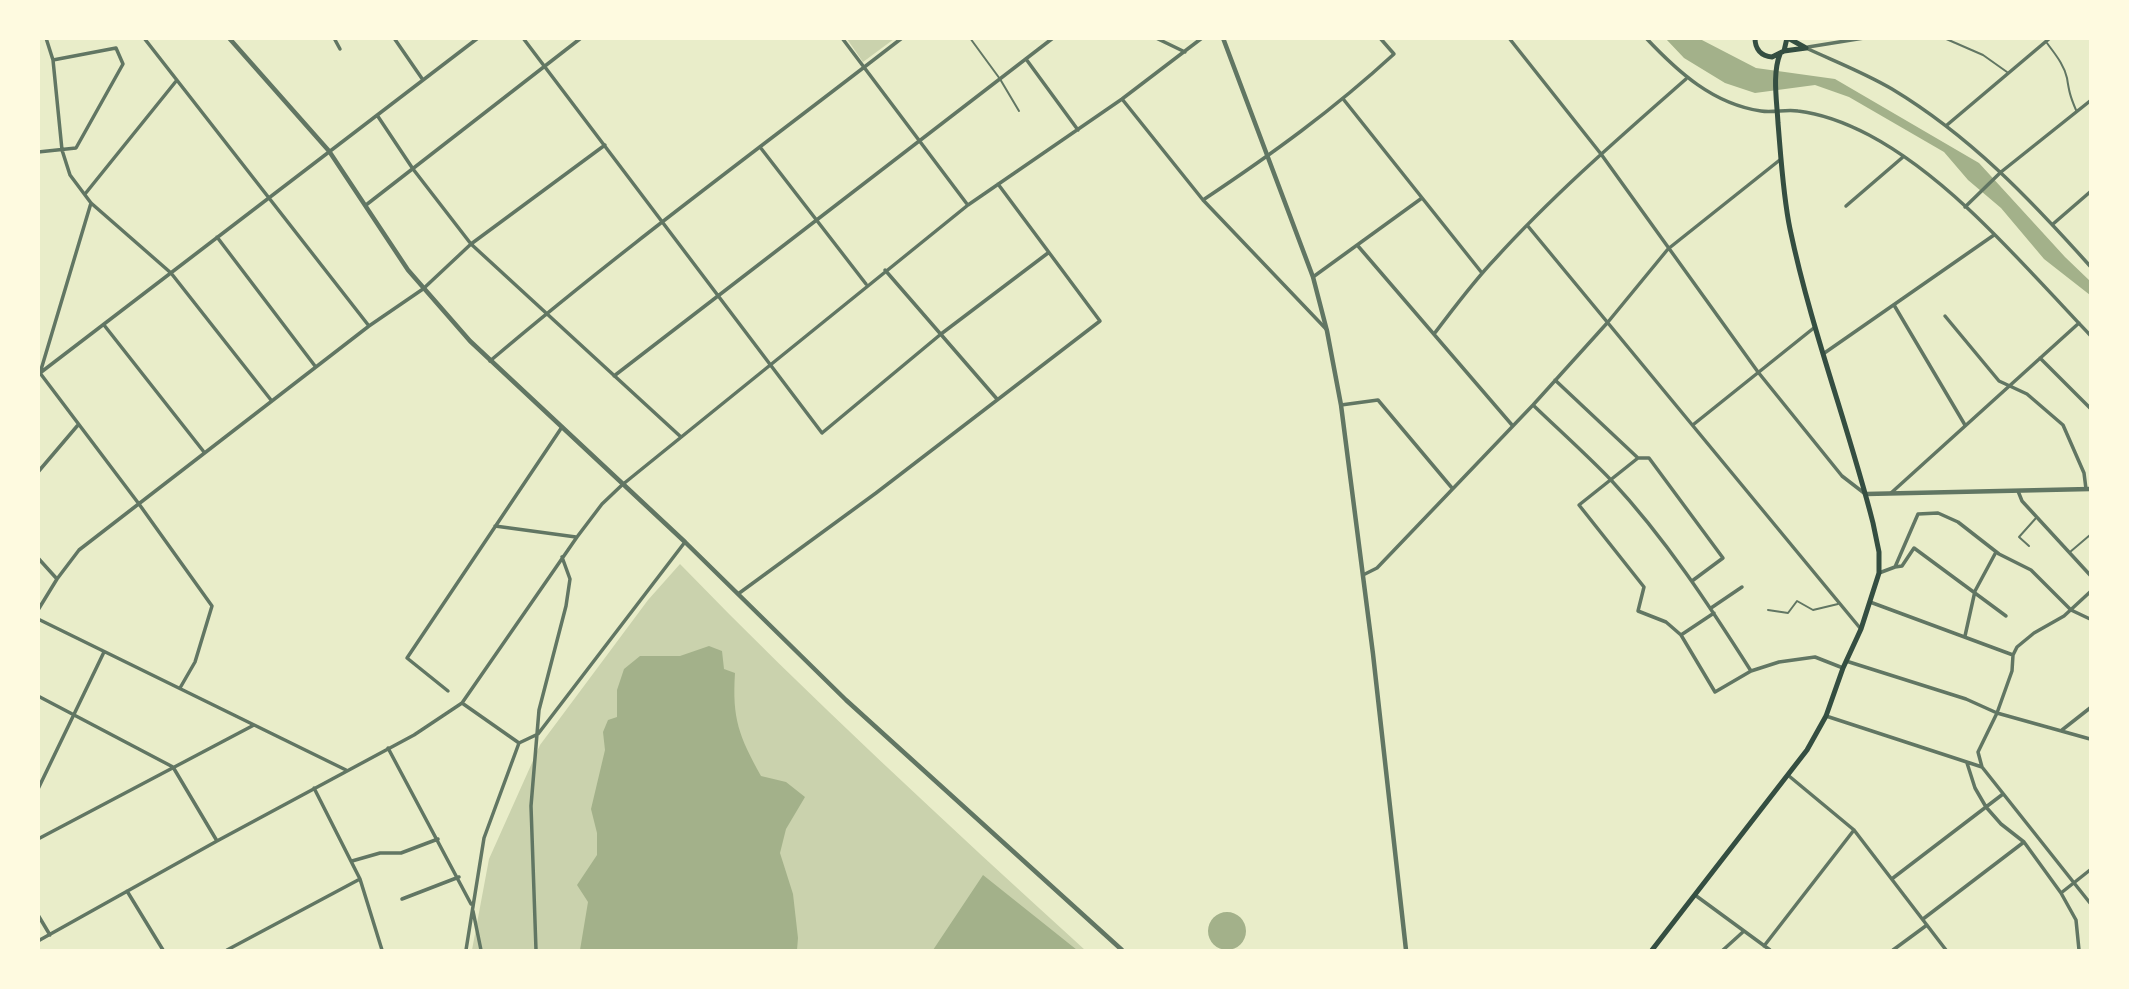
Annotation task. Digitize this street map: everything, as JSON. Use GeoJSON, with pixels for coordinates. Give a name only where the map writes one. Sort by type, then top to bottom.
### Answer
{"type":"FeatureCollection","features":[{"type":"Feature","properties":{"kind":"main road"},"geometry":{"type":"LineString","coordinates":[[1775,65],[1787,38],[1806,48]]}},
{"type":"Feature","properties":{"kind":"main road"},"geometry":{"type":"LineString","coordinates":[[1652,950],[1807,750],[1826,716],[1844,665],[1861,629],[1879,573],[1879,552],[1866,494],[1823,354],[1790,229],[1781,159],[1775,65],[1769,57],[1760,52],[1753,40]]}},
{"type":"Feature","properties":{"kind":"main road"},"geometry":{"type":"LineString","coordinates":[[1769,57],[1806,48]]}},
{"type":"Feature","properties":{"kind":"street"},"geometry":{"type":"LineString","coordinates":[[46,38],[53,60],[62,150],[70,174],[91,203],[171,273],[271,400]]}},
{"type":"Feature","properties":{"kind":"street"},"geometry":{"type":"LineString","coordinates":[[144,38],[369,326]]}},
{"type":"Feature","properties":{"kind":"street"},"geometry":{"type":"LineString","coordinates":[[229,38],[329,151],[423,289],[490,361],[685,542],[867,719],[1122,950]]}},
{"type":"Feature","properties":{"kind":"street"},"geometry":{"type":"LineString","coordinates":[[334,38],[341,49]]}},
{"type":"Feature","properties":{"kind":"street"},"geometry":{"type":"LineString","coordinates":[[394,38],[423,80]]}},
{"type":"Feature","properties":{"kind":"street"},"geometry":{"type":"LineString","coordinates":[[39,374],[478,38]]}},
{"type":"Feature","properties":{"kind":"street"},"geometry":{"type":"LineString","coordinates":[[523,38],[822,433],[941,334],[1048,253]]}},
{"type":"Feature","properties":{"kind":"street"},"geometry":{"type":"LineString","coordinates":[[366,205],[581,38]]}},
{"type":"Feature","properties":{"kind":"street"},"geometry":{"type":"LineString","coordinates":[[842,38],[968,205]]}},
{"type":"Feature","properties":{"kind":"street"},"geometry":{"type":"LineString","coordinates":[[490,361],[663,222],[902,38]]}},
{"type":"Feature","properties":{"kind":"street"},"geometry":{"type":"LineString","coordinates":[[614,376],[1053,38]]}},
{"type":"Feature","properties":{"kind":"street"},"geometry":{"type":"LineString","coordinates":[[1156,38],[1185,52]]}},
{"type":"Feature","properties":{"kind":"street"},"geometry":{"type":"LineString","coordinates":[[38,941],[434,723],[462,703],[562,557],[602,504],[622,485],[968,205],[1122,99],[1202,38]]}},
{"type":"Feature","properties":{"kind":"street"},"geometry":{"type":"LineString","coordinates":[[1223,38],[1312,278],[1327,331],[1341,405],[1363,575],[1406,950]]}},
{"type":"Feature","properties":{"kind":"street"},"geometry":{"type":"LineString","coordinates":[[1203,200],[1344,100],[1394,54],[1380,38]]}},
{"type":"Feature","properties":{"kind":"street"},"geometry":{"type":"LineString","coordinates":[[1510,38],[1601,154],[1758,372],[1842,476],[1866,494],[2088,489],[2063,425],[2027,394],[1999,381],[1945,316]]}},
{"type":"Feature","properties":{"kind":"street"},"geometry":{"type":"LineString","coordinates":[[1646,38],[1686,78],[1735,105],[1763,112],[1796,110],[1826,116],[1872,136],[1927,174],[1965,207],[2091,334]]}},
{"type":"Feature","properties":{"kind":"street"},"geometry":{"type":"LineString","coordinates":[[1806,48],[1864,38]]}},
{"type":"Feature","properties":{"kind":"street"},"geometry":{"type":"LineString","coordinates":[[1947,125],[2048,40]]}},
{"type":"Feature","properties":{"kind":"street"},"geometry":{"type":"LineString","coordinates":[[38,152],[76,148],[123,64],[116,48],[53,60]]}},
{"type":"Feature","properties":{"kind":"street"},"geometry":{"type":"LineString","coordinates":[[1806,48],[1890,88],[1947,125],[2001,172],[2091,266]]}},
{"type":"Feature","properties":{"kind":"street"},"geometry":{"type":"LineString","coordinates":[[1026,59],[1078,130]]}},
{"type":"Feature","properties":{"kind":"street"},"geometry":{"type":"LineString","coordinates":[[1434,334],[1482,273],[1527,225],[1686,78]]}},
{"type":"Feature","properties":{"kind":"street"},"geometry":{"type":"LineString","coordinates":[[85,194],[177,80]]}},
{"type":"Feature","properties":{"kind":"street"},"geometry":{"type":"LineString","coordinates":[[1122,99],[1203,200],[1327,331]]}},
{"type":"Feature","properties":{"kind":"street"},"geometry":{"type":"LineString","coordinates":[[1344,100],[1482,273]]}},
{"type":"Feature","properties":{"kind":"street"},"geometry":{"type":"LineString","coordinates":[[1965,207],[2001,172],[2091,101]]}},
{"type":"Feature","properties":{"kind":"street"},"geometry":{"type":"LineString","coordinates":[[377,114],[413,169],[471,244],[681,436]]}},
{"type":"Feature","properties":{"kind":"street"},"geometry":{"type":"LineString","coordinates":[[38,610],[79,550],[271,400],[423,289],[471,244],[605,145]]}},
{"type":"Feature","properties":{"kind":"street"},"geometry":{"type":"LineString","coordinates":[[760,147],[866,285]]}},
{"type":"Feature","properties":{"kind":"street"},"geometry":{"type":"LineString","coordinates":[[1846,206],[1903,157]]}},
{"type":"Feature","properties":{"kind":"street"},"geometry":{"type":"LineString","coordinates":[[1363,575],[1377,568],[1533,405],[1608,322],[1668,249],[1781,159]]}},
{"type":"Feature","properties":{"kind":"street"},"geometry":{"type":"LineString","coordinates":[[738,594],[876,493],[1100,321],[998,184]]}},
{"type":"Feature","properties":{"kind":"street"},"geometry":{"type":"LineString","coordinates":[[2053,224],[2091,192]]}},
{"type":"Feature","properties":{"kind":"street"},"geometry":{"type":"LineString","coordinates":[[1312,278],[1422,198]]}},
{"type":"Feature","properties":{"kind":"street"},"geometry":{"type":"LineString","coordinates":[[39,374],[91,203]]}},
{"type":"Feature","properties":{"kind":"street"},"geometry":{"type":"LineString","coordinates":[[1527,225],[1861,629]]}},
{"type":"Feature","properties":{"kind":"street"},"geometry":{"type":"LineString","coordinates":[[1823,354],[1994,235]]}},
{"type":"Feature","properties":{"kind":"street"},"geometry":{"type":"LineString","coordinates":[[216,237],[315,367]]}},
{"type":"Feature","properties":{"kind":"street"},"geometry":{"type":"LineString","coordinates":[[1358,246],[1512,426]]}},
{"type":"Feature","properties":{"kind":"street"},"geometry":{"type":"LineString","coordinates":[[885,270],[998,399]]}},
{"type":"Feature","properties":{"kind":"street"},"geometry":{"type":"LineString","coordinates":[[1894,305],[1965,425]]}},
{"type":"Feature","properties":{"kind":"street"},"geometry":{"type":"LineString","coordinates":[[1889,494],[2079,323]]}},
{"type":"Feature","properties":{"kind":"street"},"geometry":{"type":"LineString","coordinates":[[104,325],[205,452]]}},
{"type":"Feature","properties":{"kind":"street"},"geometry":{"type":"LineString","coordinates":[[1694,424],[1816,326]]}},
{"type":"Feature","properties":{"kind":"street"},"geometry":{"type":"LineString","coordinates":[[2040,358],[2091,408]]}},
{"type":"Feature","properties":{"kind":"street"},"geometry":{"type":"LineString","coordinates":[[39,374],[139,504],[212,606],[195,662],[180,688]]}},
{"type":"Feature","properties":{"kind":"street"},"geometry":{"type":"LineString","coordinates":[[1555,380],[1638,458]]}},
{"type":"Feature","properties":{"kind":"street"},"geometry":{"type":"LineString","coordinates":[[1341,405],[1378,400],[1452,488]]}},
{"type":"Feature","properties":{"kind":"street"},"geometry":{"type":"LineString","coordinates":[[1533,405],[1611,481],[1692,582],[1751,671]]}},
{"type":"Feature","properties":{"kind":"street"},"geometry":{"type":"LineString","coordinates":[[38,472],[78,424]]}},
{"type":"Feature","properties":{"kind":"street"},"geometry":{"type":"LineString","coordinates":[[447,691],[407,658],[562,427]]}},
{"type":"Feature","properties":{"kind":"street"},"geometry":{"type":"LineString","coordinates":[[1692,582],[1723,558],[1649,458],[1638,458],[1579,505],[1644,587],[1638,611],[1666,622],[1681,635],[1715,692],[1751,671],[1815,657],[1966,699],[1997,713],[2091,739]]}},
{"type":"Feature","properties":{"kind":"street"},"geometry":{"type":"LineString","coordinates":[[2018,491],[2022,501],[2091,575]]}},
{"type":"Feature","properties":{"kind":"street"},"geometry":{"type":"LineString","coordinates":[[1895,567],[1918,514],[1938,513],[1958,522],[1996,552],[2031,570],[2071,610],[2091,619]]}},
{"type":"Feature","properties":{"kind":"street"},"geometry":{"type":"LineString","coordinates":[[495,526],[577,537]]}},
{"type":"Feature","properties":{"kind":"street"},"geometry":{"type":"LineString","coordinates":[[466,950],[484,838],[519,743],[538,734],[685,542]]}},
{"type":"Feature","properties":{"kind":"street"},"geometry":{"type":"LineString","coordinates":[[1879,573],[1902,566],[1914,548],[2006,615]]}},
{"type":"Feature","properties":{"kind":"street"},"geometry":{"type":"LineString","coordinates":[[1965,636],[1975,591],[1996,552]]}},
{"type":"Feature","properties":{"kind":"street"},"geometry":{"type":"LineString","coordinates":[[536,950],[531,806],[539,710],[566,606],[569,579],[562,557]]}},
{"type":"Feature","properties":{"kind":"street"},"geometry":{"type":"LineString","coordinates":[[38,558],[57,579]]}},
{"type":"Feature","properties":{"kind":"street"},"geometry":{"type":"LineString","coordinates":[[1681,635],[1742,587]]}},
{"type":"Feature","properties":{"kind":"street"},"geometry":{"type":"LineString","coordinates":[[2091,592],[2071,610],[2017,647],[2013,654],[2012,671],[1997,713],[1978,752],[1982,767],[2091,903]]}},
{"type":"Feature","properties":{"kind":"street"},"geometry":{"type":"LineString","coordinates":[[1870,602],[2013,654]]}},
{"type":"Feature","properties":{"kind":"street"},"geometry":{"type":"LineString","coordinates":[[38,619],[346,770]]}},
{"type":"Feature","properties":{"kind":"street"},"geometry":{"type":"LineString","coordinates":[[38,789],[104,652]]}},
{"type":"Feature","properties":{"kind":"street"},"geometry":{"type":"LineString","coordinates":[[38,696],[173,767],[218,841]]}},
{"type":"Feature","properties":{"kind":"street"},"geometry":{"type":"LineString","coordinates":[[462,703],[519,743]]}},
{"type":"Feature","properties":{"kind":"street"},"geometry":{"type":"LineString","coordinates":[[2062,730],[2091,708]]}},
{"type":"Feature","properties":{"kind":"street"},"geometry":{"type":"LineString","coordinates":[[1826,716],[1982,767]]}},
{"type":"Feature","properties":{"kind":"street"},"geometry":{"type":"LineString","coordinates":[[38,839],[254,725]]}},
{"type":"Feature","properties":{"kind":"street"},"geometry":{"type":"LineString","coordinates":[[388,748],[459,877],[472,906],[481,950]]}},
{"type":"Feature","properties":{"kind":"street"},"geometry":{"type":"LineString","coordinates":[[1967,762],[1975,788],[1986,807],[2001,824],[2024,842],[2061,893],[2076,920],[2079,950]]}},
{"type":"Feature","properties":{"kind":"street"},"geometry":{"type":"LineString","coordinates":[[1789,776],[1854,830],[1947,950]]}},
{"type":"Feature","properties":{"kind":"street"},"geometry":{"type":"LineString","coordinates":[[314,788],[360,879],[382,950]]}},
{"type":"Feature","properties":{"kind":"street"},"geometry":{"type":"LineString","coordinates":[[1892,878],[2003,794]]}},
{"type":"Feature","properties":{"kind":"street"},"geometry":{"type":"LineString","coordinates":[[1764,946],[1854,830]]}},
{"type":"Feature","properties":{"kind":"street"},"geometry":{"type":"LineString","coordinates":[[352,861],[380,853],[401,853],[438,839]]}},
{"type":"Feature","properties":{"kind":"street"},"geometry":{"type":"LineString","coordinates":[[1923,919],[2024,842]]}},
{"type":"Feature","properties":{"kind":"street"},"geometry":{"type":"LineString","coordinates":[[2061,893],[2091,870]]}},
{"type":"Feature","properties":{"kind":"street"},"geometry":{"type":"LineString","coordinates":[[402,899],[459,877]]}},
{"type":"Feature","properties":{"kind":"street"},"geometry":{"type":"LineString","coordinates":[[227,950],[360,879]]}},
{"type":"Feature","properties":{"kind":"street"},"geometry":{"type":"LineString","coordinates":[[127,891],[163,950]]}},
{"type":"Feature","properties":{"kind":"street"},"geometry":{"type":"LineString","coordinates":[[1695,895],[1770,950]]}},
{"type":"Feature","properties":{"kind":"street"},"geometry":{"type":"LineString","coordinates":[[38,915],[50,935]]}},
{"type":"Feature","properties":{"kind":"street"},"geometry":{"type":"LineString","coordinates":[[1892,950],[1927,925]]}},
{"type":"Feature","properties":{"kind":"street"},"geometry":{"type":"LineString","coordinates":[[1723,950],[1744,931]]}},
{"type":"Feature","properties":{"kind":"lane"},"geometry":{"type":"LineString","coordinates":[[970,38],[1019,111]]}},
{"type":"Feature","properties":{"kind":"lane"},"geometry":{"type":"LineString","coordinates":[[1944,38],[1983,55],[2008,74]]}},
{"type":"Feature","properties":{"kind":"lane"},"geometry":{"type":"LineString","coordinates":[[2048,40],[2060,61],[2067,79],[2066,87],[2077,112]]}},
{"type":"Feature","properties":{"kind":"lane"},"geometry":{"type":"LineString","coordinates":[[2029,546],[2019,537],[2036,517]]}},
{"type":"Feature","properties":{"kind":"lane"},"geometry":{"type":"LineString","coordinates":[[2069,553],[2091,535]]}},
{"type":"Feature","properties":{"kind":"lane"},"geometry":{"type":"LineString","coordinates":[[1768,610],[1788,613],[1797,601],[1813,610],[1840,603]]}},
{"type":"Feature","properties":{"kind":"shaded area"},"geometry":{"type":"Polygon","coordinates":[[[847,39],[894,39],[863,62],[847,39]]]}},
{"type":"Feature","properties":{"kind":"shaded area"},"geometry":{"type":"Polygon","coordinates":[[[1666,39],[1700,39],[1756,68],[1835,79],[1979,163],[2090,281],[2090,295],[2044,259],[2001,208],[1968,180],[1944,152],[1849,97],[1815,85],[1755,93],[1725,83],[1684,58],[1666,39]]]}},
{"type":"Feature","properties":{"kind":"shaded area"},"geometry":{"type":"Polygon","coordinates":[[[680,564],[829,712],[1085,950],[472,950],[489,859],[540,745],[648,600],[680,564]]]}},
{"type":"Feature","properties":{"kind":"shaded area"},"geometry":{"type":"Polygon","coordinates":[[[709,646],[722,651],[724,669],[735,673],[735,703],[739,727],[747,750],[761,776],[786,782],[805,797],[786,829],[780,853],[793,894],[797,950],[580,950],[588,902],[577,885],[597,855],[597,833],[591,809],[605,750],[603,732],[608,720],[617,717],[617,690],[624,669],[640,656],[680,656],[709,646]]]}},
{"type":"Feature","properties":{"kind":"shaded area"},"geometry":{"type":"Polygon","coordinates":[[[983,875],[1077,950],[933,950],[983,875]]]}},
{"type":"Feature","properties":{"kind":"shaded area"},"geometry":{"type":"Polygon","coordinates":[[[1227,912],[1240,918],[1246,931],[1240,944],[1227,950],[1214,944],[1208,931],[1214,918],[1227,912]]]}}]}
